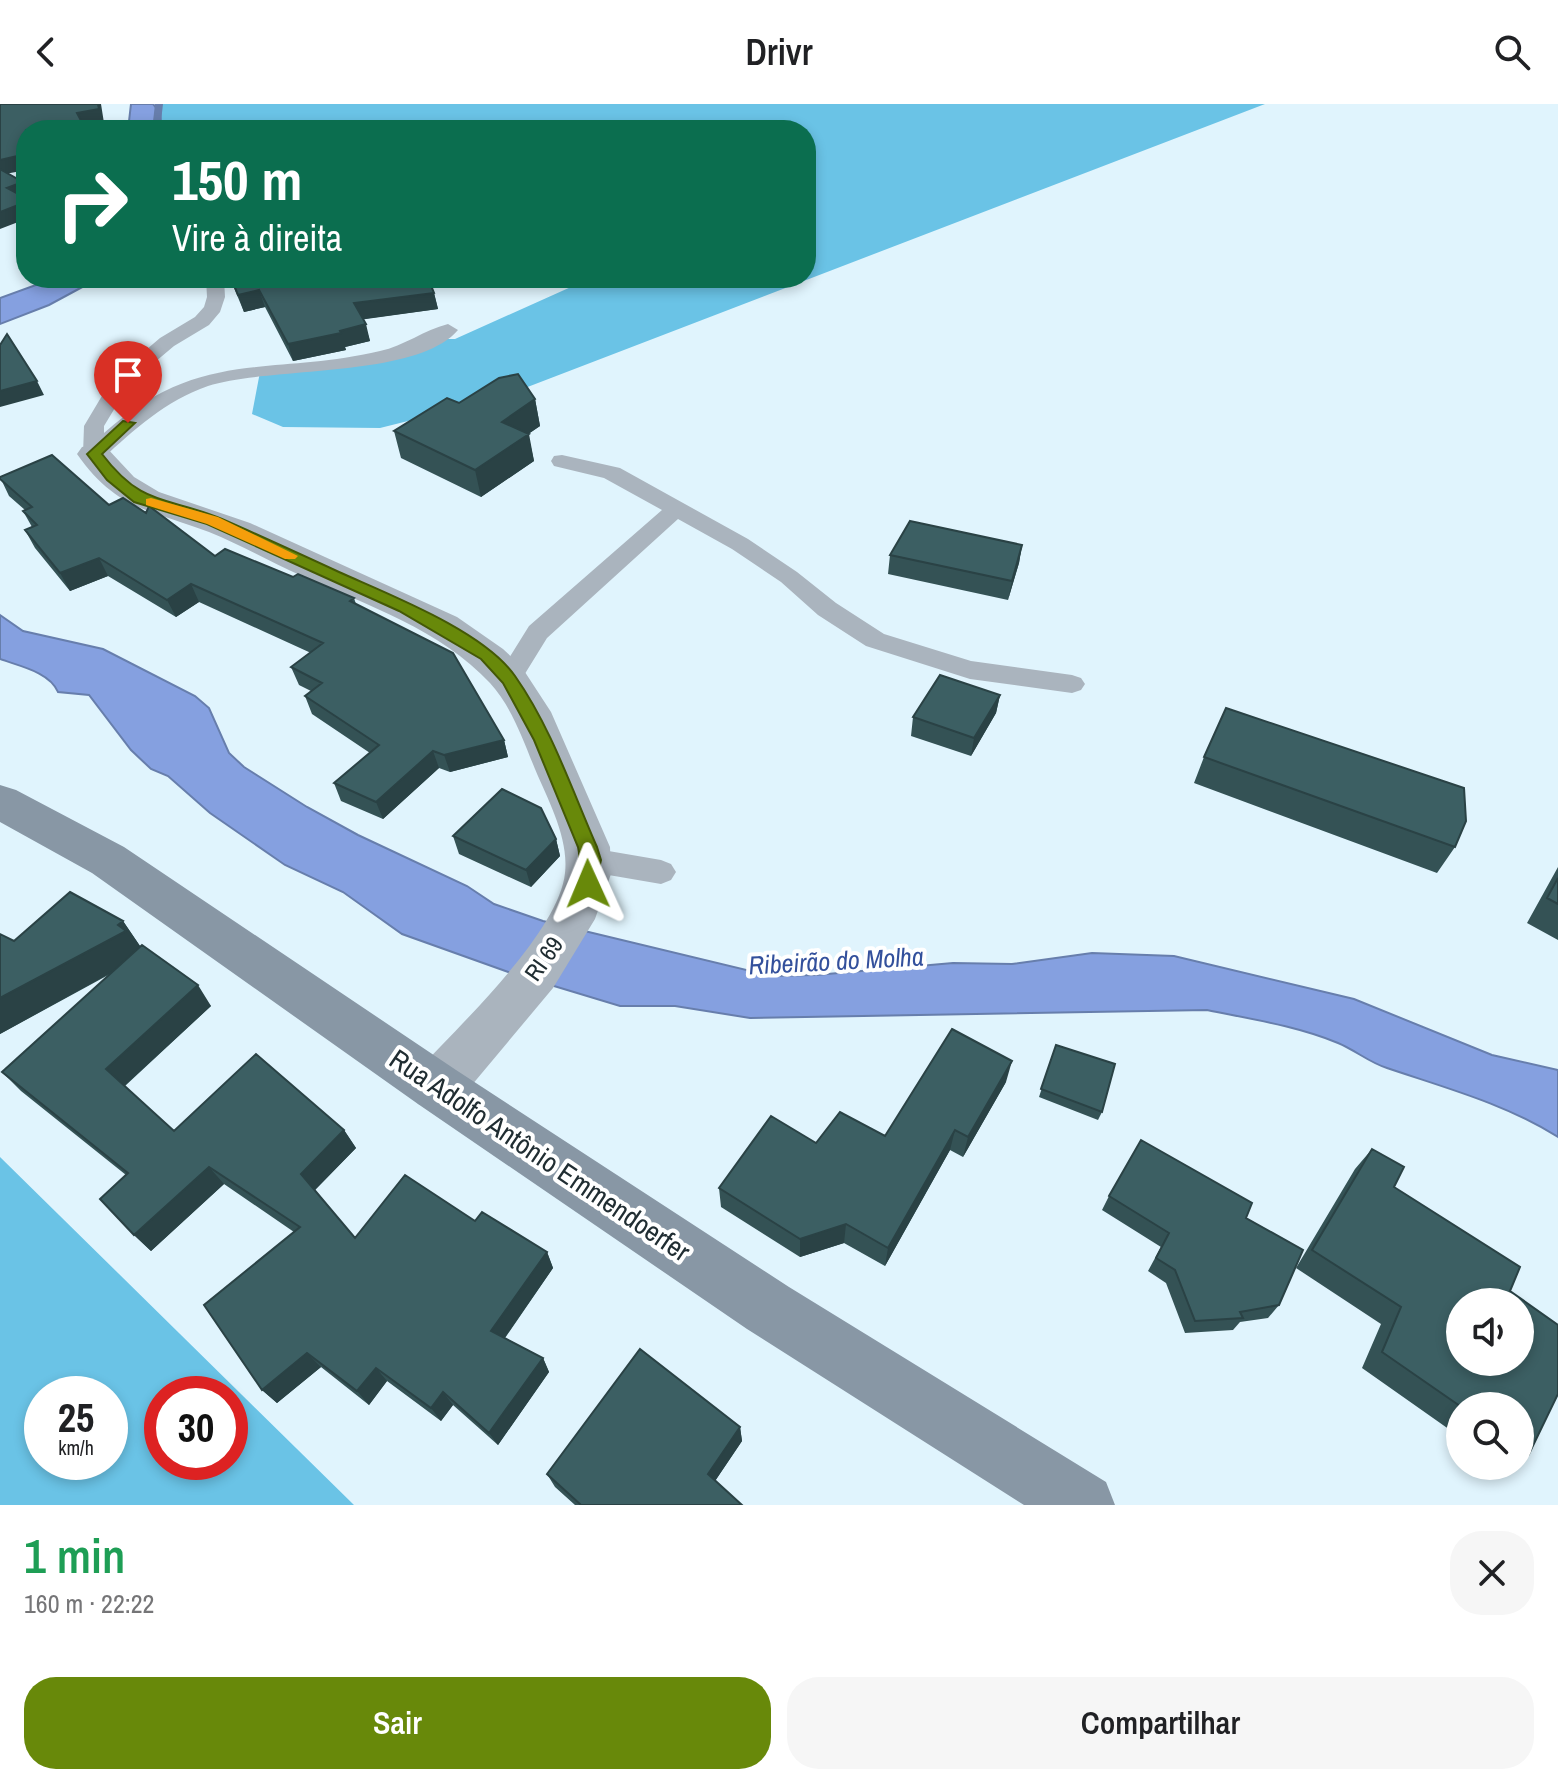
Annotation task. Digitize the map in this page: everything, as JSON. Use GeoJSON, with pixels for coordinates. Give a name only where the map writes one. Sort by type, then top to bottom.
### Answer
{"type":"FeatureCollection","features":[{"type":"Feature","properties":{"kind":"street"},"geometry":{"type":"LineString","coordinates":[[94,454],[112,477],[139,499],[212,521],[405,608],[487,655],[509,679],[543,740],[591,860]]}},
{"type":"Feature","properties":{"kind":"street","name":"Rua Adolfo Antônio Emmendoerfer"},"geometry":{"type":"LineString","coordinates":[[0,802],[108,860],[437,1087],[768,1308],[1083,1505]]}},
{"type":"Feature","properties":{"kind":"street","name":"RI 69"},"geometry":{"type":"LineString","coordinates":[[437,1087],[529,983],[579,907],[591,860]]}},
{"type":"Feature","properties":{"kind":"lane"},"geometry":{"type":"LineString","coordinates":[[94,454],[94,426],[122,379],[167,342],[202,321],[213,308],[216,288]]}},
{"type":"Feature","properties":{"kind":"lane"},"geometry":{"type":"LineString","coordinates":[[94,454],[128,423],[171,394],[184,389],[210,380],[389,354],[436,339],[448,330]]}},
{"type":"Feature","properties":{"kind":"lane"},"geometry":{"type":"LineString","coordinates":[[562,461],[612,473],[740,544],[789,577],[827,609],[875,640],[970,670],[1072,684]]}},
{"type":"Feature","properties":{"kind":"lane"},"geometry":{"type":"LineString","coordinates":[[509,679],[538,632],[676,509]]}},
{"type":"Feature","properties":{"kind":"lane"},"geometry":{"type":"LineString","coordinates":[[591,860],[661,872]]}},
{"type":"Feature","properties":{"kind":"shaded area"},"geometry":{"type":"Polygon","coordinates":[[[131,104],[153,104],[160,112],[161,120],[129,120],[131,104]]]}},
{"type":"Feature","properties":{"kind":"shaded area"},"geometry":{"type":"Polygon","coordinates":[[[159,104],[1265,104],[816,276],[816,120],[157,120],[159,104]]]}},
{"type":"Feature","properties":{"kind":"shaded area"},"geometry":{"type":"Polygon","coordinates":[[[28,288],[80,288],[49,305],[0,324],[0,298],[28,288]]]}},
{"type":"Feature","properties":{"kind":"shaded area"},"geometry":{"type":"Polygon","coordinates":[[[569,288],[785,288],[496,399],[380,428],[283,427],[252,414],[260,372],[328,364],[436,339],[455,339],[569,288]]]}},
{"type":"Feature","properties":{"kind":"shaded area"},"geometry":{"type":"Polygon","coordinates":[[[0,615],[23,631],[103,649],[195,696],[209,708],[229,753],[244,767],[358,835],[467,886],[494,904],[543,921],[771,976],[953,963],[1012,964],[1092,953],[1174,956],[1354,999],[1492,1055],[1558,1070],[1558,1137],[1497,1106],[1381,1066],[1322,1037],[1207,1010],[750,1018],[675,1006],[620,1006],[511,973],[402,934],[343,892],[285,865],[210,813],[168,776],[151,769],[131,750],[89,695],[58,692],[41,675],[0,659],[0,615]]]}},
{"type":"Feature","properties":{"kind":"shaded area"},"geometry":{"type":"Polygon","coordinates":[[[0,1157],[223,1376],[144,1376],[144,1480],[248,1480],[248,1401],[354,1505],[0,1505],[0,1157]]]}},
{"type":"Feature","properties":{"kind":"building"},"geometry":{"type":"Polygon","coordinates":[[[0,104],[98,104],[99,109],[77,113],[81,120],[16,120],[16,156],[0,160],[0,104]]]}},
{"type":"Feature","properties":{"kind":"building"},"geometry":{"type":"Polygon","coordinates":[[[0,169],[16,178],[16,185],[7,188],[16,193],[16,206],[0,212],[0,169]]]}},
{"type":"Feature","properties":{"kind":"building"},"geometry":{"type":"Polygon","coordinates":[[[235,288],[432,288],[434,293],[354,303],[366,324],[341,333],[288,344],[259,290],[238,295],[235,288]]]}},
{"type":"Feature","properties":{"kind":"building"},"geometry":{"type":"Polygon","coordinates":[[[7,334],[37,381],[0,391],[0,345],[7,334]]]}},
{"type":"Feature","properties":{"kind":"building"},"geometry":{"type":"Polygon","coordinates":[[[518,374],[535,399],[502,422],[529,434],[475,470],[394,431],[447,398],[459,403],[499,378],[518,374]]]}},
{"type":"Feature","properties":{"kind":"building"},"geometry":{"type":"Polygon","coordinates":[[[52,455],[109,505],[123,498],[146,513],[149,506],[215,556],[225,549],[293,577],[298,574],[354,598],[350,601],[453,653],[504,740],[444,755],[433,751],[376,802],[334,783],[379,745],[305,696],[322,683],[291,667],[323,643],[191,584],[167,600],[99,558],[60,573],[25,530],[37,525],[23,511],[32,507],[0,479],[52,455]]]}},
{"type":"Feature","properties":{"kind":"building"},"geometry":{"type":"Polygon","coordinates":[[[910,521],[1022,545],[1012,581],[890,555],[910,521]]]}},
{"type":"Feature","properties":{"kind":"building"},"geometry":{"type":"Polygon","coordinates":[[[940,675],[1000,695],[974,738],[913,717],[940,675]]]}},
{"type":"Feature","properties":{"kind":"building"},"geometry":{"type":"Polygon","coordinates":[[[1226,708],[1464,788],[1466,821],[1455,847],[1204,757],[1226,708]]]}},
{"type":"Feature","properties":{"kind":"building"},"geometry":{"type":"Polygon","coordinates":[[[502,789],[541,808],[556,839],[526,870],[453,836],[502,789]]]}},
{"type":"Feature","properties":{"kind":"building"},"geometry":{"type":"Polygon","coordinates":[[[1558,878],[1558,904],[1547,898],[1558,878]]]}},
{"type":"Feature","properties":{"kind":"building"},"geometry":{"type":"Polygon","coordinates":[[[70,892],[123,921],[118,925],[126,931],[0,998],[0,934],[14,941],[70,892]]]}},
{"type":"Feature","properties":{"kind":"building"},"geometry":{"type":"Polygon","coordinates":[[[142,945],[198,985],[106,1069],[174,1131],[256,1054],[344,1130],[301,1174],[355,1238],[405,1175],[475,1221],[482,1212],[547,1252],[491,1331],[543,1358],[489,1433],[443,1392],[431,1408],[376,1368],[357,1391],[307,1353],[262,1390],[204,1305],[300,1227],[209,1167],[134,1235],[100,1199],[128,1173],[2,1072],[142,945]]]}},
{"type":"Feature","properties":{"kind":"building"},"geometry":{"type":"Polygon","coordinates":[[[952,1029],[1012,1061],[968,1137],[955,1130],[888,1248],[846,1224],[800,1239],[719,1188],[771,1116],[816,1143],[840,1112],[885,1136],[952,1029]]]}},
{"type":"Feature","properties":{"kind":"building"},"geometry":{"type":"Polygon","coordinates":[[[1056,1045],[1115,1064],[1102,1112],[1041,1089],[1056,1045]]]}},
{"type":"Feature","properties":{"kind":"building"},"geometry":{"type":"Polygon","coordinates":[[[1141,1140],[1252,1203],[1246,1218],[1303,1250],[1279,1305],[1240,1312],[1243,1318],[1195,1321],[1175,1270],[1156,1258],[1169,1233],[1109,1196],[1141,1140]]]}},
{"type":"Feature","properties":{"kind":"building"},"geometry":{"type":"Polygon","coordinates":[[[1372,1149],[1404,1167],[1394,1187],[1520,1267],[1511,1288],[1446,1288],[1446,1376],[1534,1376],[1534,1308],[1558,1325],[1558,1394],[1534,1444],[1534,1392],[1446,1392],[1446,1396],[1382,1352],[1401,1307],[1312,1250],[1372,1149]]]}},
{"type":"Feature","properties":{"kind":"building"},"geometry":{"type":"Polygon","coordinates":[[[640,1349],[740,1427],[708,1474],[742,1505],[581,1505],[547,1474],[640,1349]]]}},
{"type":"Feature","properties":{"kind":"waterway","name":"Ribeirão do Molha"},"geometry":{"type":"LineString","coordinates":[[157,120],[159,104]]}},
{"type":"Feature","properties":{"kind":"slow traffic"},"geometry":{"type":"LineString","coordinates":[[151,502],[212,521],[290,556]]}},
{"type":"Feature","properties":{"kind":"route"},"geometry":{"type":"LineString","coordinates":[[128,423],[94,454],[112,477],[139,499],[212,521],[405,608],[487,655],[509,679],[543,740],[587,847],[591,860],[588,884]]}}]}
